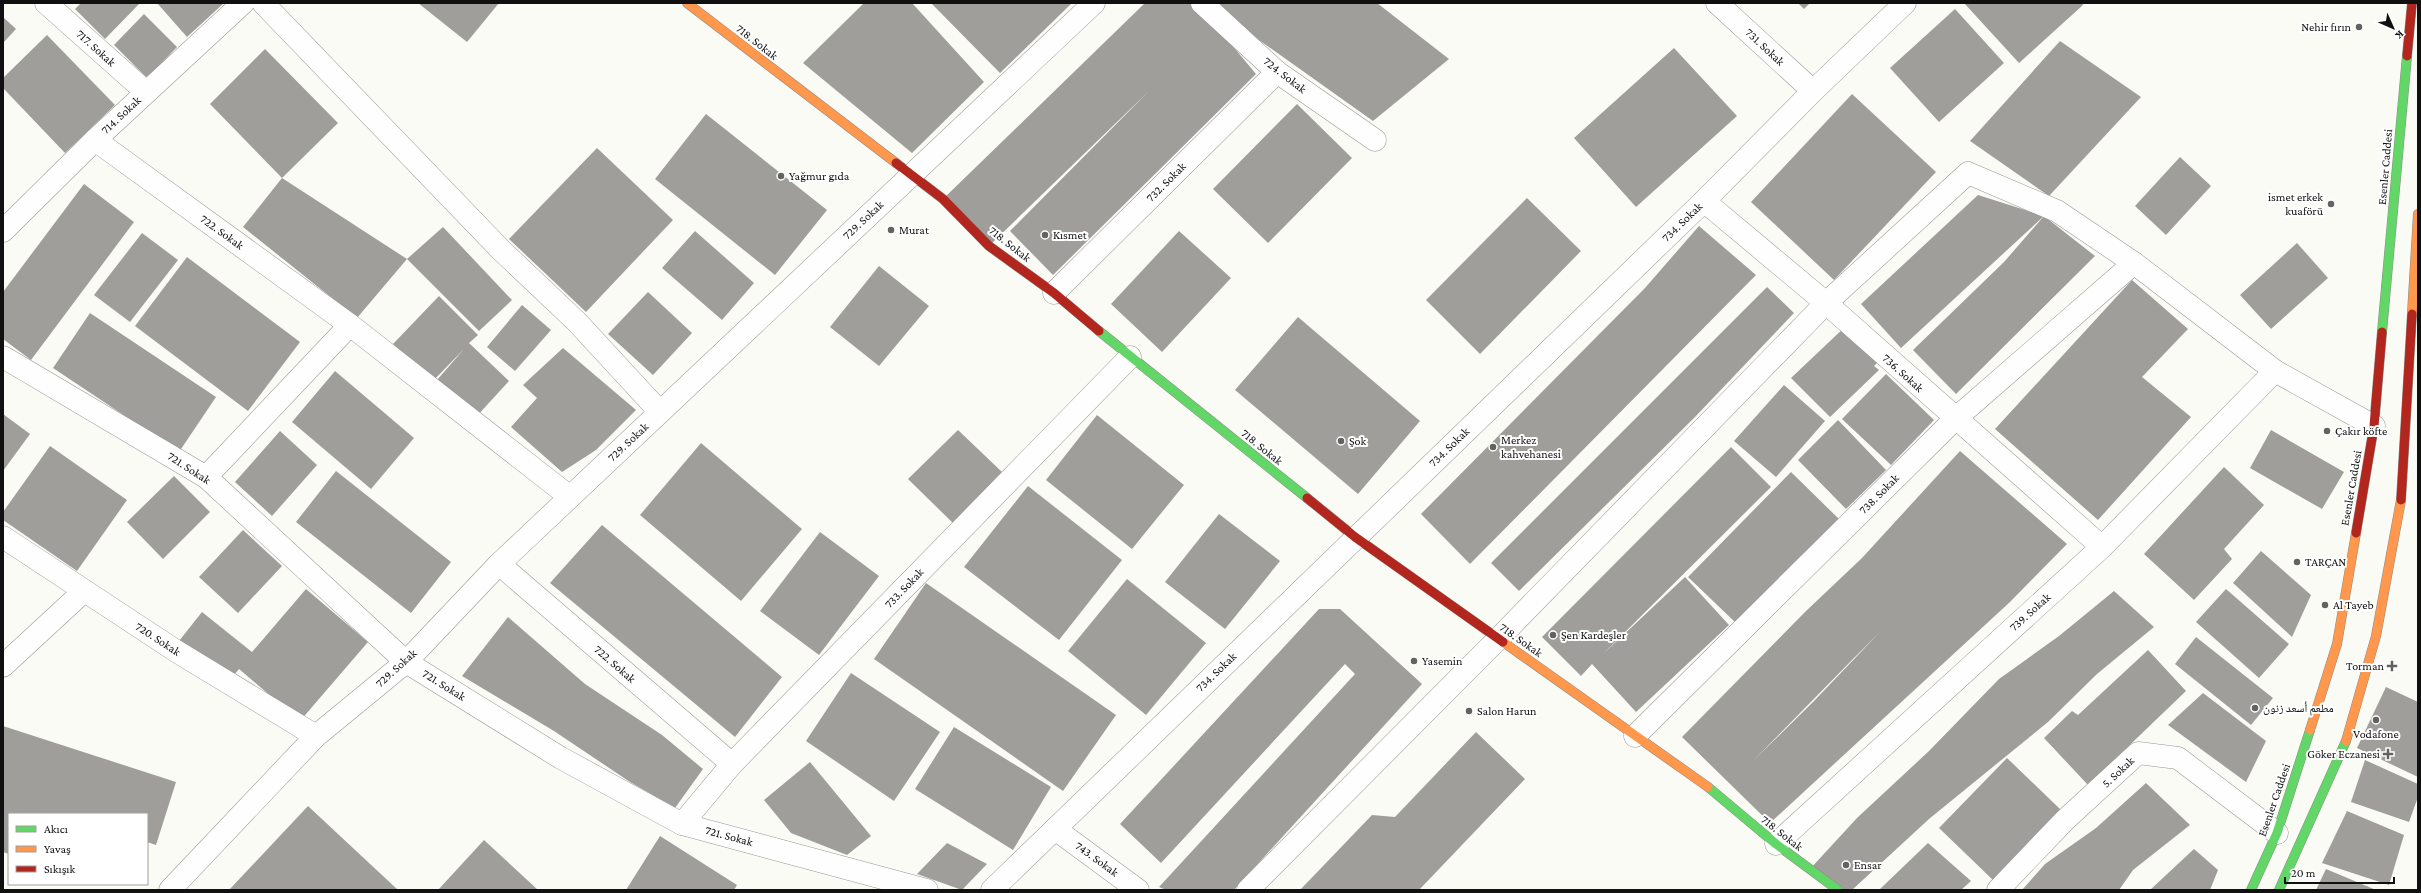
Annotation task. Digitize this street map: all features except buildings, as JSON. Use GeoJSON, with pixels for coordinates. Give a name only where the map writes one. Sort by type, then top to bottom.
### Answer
{"type":"FeatureCollection","features":[{"type":"Feature","properties":{"kind":"main road","name":"718. Sokak"},"geometry":{"type":"LineString","coordinates":[[687,3],[943,199],[989,246],[1054,293],[1130,357],[1355,537],[1712,790],[1776,844],[1838,890]]}},
{"type":"Feature","properties":{"kind":"main road","name":"Esenler Caddesi"},"geometry":{"type":"LineString","coordinates":[[2251,890],[2277,833],[2337,644],[2374,426],[2412,3]]}},
{"type":"Feature","properties":{"kind":"main road"},"geometry":{"type":"LineString","coordinates":[[2279,890],[2345,743],[2376,636],[2400,510],[2413,367],[2418,214]]}},
{"type":"Feature","properties":{"kind":"street","name":"717. Sokak"},"geometry":{"type":"LineString","coordinates":[[46,3],[146,92]]}},
{"type":"Feature","properties":{"kind":"street","name":"714. Sokak"},"geometry":{"type":"LineString","coordinates":[[3,231],[95,140],[243,3]]}},
{"type":"Feature","properties":{"kind":"street"},"geometry":{"type":"LineString","coordinates":[[263,3],[501,250],[577,322],[660,412]]}},
{"type":"Feature","properties":{"kind":"street","name":"729. Sokak"},"geometry":{"type":"LineString","coordinates":[[170,890],[316,736],[406,662],[499,564],[1094,3]]}},
{"type":"Feature","properties":{"kind":"street","name":"724. Sokak"},"geometry":{"type":"LineString","coordinates":[[1202,3],[1277,72],[1375,140]]}},
{"type":"Feature","properties":{"kind":"street","name":"731. Sokak"},"geometry":{"type":"LineString","coordinates":[[1718,3],[1813,92]]}},
{"type":"Feature","properties":{"kind":"street","name":"734. Sokak"},"geometry":{"type":"LineString","coordinates":[[992,890],[1355,537],[1704,201],[1905,3]]}},
{"type":"Feature","properties":{"kind":"street","name":"732. Sokak"},"geometry":{"type":"LineString","coordinates":[[1054,293],[1277,72]]}},
{"type":"Feature","properties":{"kind":"street","name":"722. Sokak"},"geometry":{"type":"LineString","coordinates":[[95,140],[350,325],[570,497]]}},
{"type":"Feature","properties":{"kind":"street"},"geometry":{"type":"LineString","coordinates":[[1248,890],[1498,639],[1826,303],[1968,173],[2057,211],[2134,263],[2275,371],[2374,426]]}},
{"type":"Feature","properties":{"kind":"street","name":"736. Sokak"},"geometry":{"type":"LineString","coordinates":[[1704,201],[1826,303],[1955,419],[2102,547]]}},
{"type":"Feature","properties":{"kind":"street","name":"738. Sokak"},"geometry":{"type":"LineString","coordinates":[[1635,736],[1955,419],[2134,263]]}},
{"type":"Feature","properties":{"kind":"street"},"geometry":{"type":"LineString","coordinates":[[206,477],[350,325]]}},
{"type":"Feature","properties":{"kind":"street","name":"721. Sokak"},"geometry":{"type":"LineString","coordinates":[[3,357],[206,477],[406,662],[560,758],[682,824],[927,890]]}},
{"type":"Feature","properties":{"kind":"street","name":"733. Sokak"},"geometry":{"type":"LineString","coordinates":[[682,824],[732,764],[1130,357]]}},
{"type":"Feature","properties":{"kind":"street","name":"739. Sokak"},"geometry":{"type":"LineString","coordinates":[[1776,844],[2102,547],[2275,371]]}},
{"type":"Feature","properties":{"kind":"street","name":"720. Sokak"},"geometry":{"type":"LineString","coordinates":[[3,537],[84,592],[176,651],[316,736]]}},
{"type":"Feature","properties":{"kind":"street","name":"722. Sokak"},"geometry":{"type":"LineString","coordinates":[[499,564],[732,764]]}},
{"type":"Feature","properties":{"kind":"street"},"geometry":{"type":"LineString","coordinates":[[3,666],[84,592]]}},
{"type":"Feature","properties":{"kind":"street","name":"5. Sokak"},"geometry":{"type":"LineString","coordinates":[[1998,890],[2065,820],[2138,753],[2178,758],[2277,833]]}},
{"type":"Feature","properties":{"kind":"street","name":"743. Sokak"},"geometry":{"type":"LineString","coordinates":[[1055,829],[1138,890]]}},
{"type":"Feature","properties":{"kind":"traffic: fast"},"geometry":{"type":"LineString","coordinates":[[2382,332],[2407,56]]}},
{"type":"Feature","properties":{"kind":"traffic: fast"},"geometry":{"type":"LineString","coordinates":[[1099,331],[1307,498]]}},
{"type":"Feature","properties":{"kind":"traffic: fast"},"geometry":{"type":"LineString","coordinates":[[2251,890],[2277,833],[2310,730]]}},
{"type":"Feature","properties":{"kind":"traffic: fast"},"geometry":{"type":"LineString","coordinates":[[2279,890],[2346,741]]}},
{"type":"Feature","properties":{"kind":"traffic: fast"},"geometry":{"type":"LineString","coordinates":[[1708,787],[1776,844],[1838,890]]}},
{"type":"Feature","properties":{"kind":"traffic: slow"},"geometry":{"type":"LineString","coordinates":[[687,3],[896,163]]}},
{"type":"Feature","properties":{"kind":"traffic: slow"},"geometry":{"type":"LineString","coordinates":[[2412,314],[2418,214]]}},
{"type":"Feature","properties":{"kind":"traffic: slow"},"geometry":{"type":"LineString","coordinates":[[2346,741],[2376,636],[2401,500]]}},
{"type":"Feature","properties":{"kind":"traffic: slow"},"geometry":{"type":"LineString","coordinates":[[2310,730],[2337,644],[2356,533]]}},
{"type":"Feature","properties":{"kind":"traffic: slow"},"geometry":{"type":"LineString","coordinates":[[1503,642],[1708,787]]}},
{"type":"Feature","properties":{"kind":"traffic: jam"},"geometry":{"type":"LineString","coordinates":[[2407,56],[2412,3]]}},
{"type":"Feature","properties":{"kind":"traffic: jam"},"geometry":{"type":"LineString","coordinates":[[896,163],[943,199],[989,246],[1054,293],[1099,331]]}},
{"type":"Feature","properties":{"kind":"traffic: jam"},"geometry":{"type":"LineString","coordinates":[[2401,500],[2412,314]]}},
{"type":"Feature","properties":{"kind":"traffic: jam"},"geometry":{"type":"LineString","coordinates":[[2356,533],[2374,426],[2382,332]]}},
{"type":"Feature","properties":{"kind":"traffic: jam"},"geometry":{"type":"LineString","coordinates":[[1307,498],[1355,537],[1503,642]]}},
{"type":"Feature","properties":{"kind":"place","name":"Nehir fırın"},"geometry":{"type":"Point","coordinates":[2359,27]}},
{"type":"Feature","properties":{"kind":"place","name":"Yağmur gıda"},"geometry":{"type":"Point","coordinates":[781,176]}},
{"type":"Feature","properties":{"kind":"place","name":"ismet erkek kuaförü"},"geometry":{"type":"Point","coordinates":[2331,204]}},
{"type":"Feature","properties":{"kind":"place","name":"Murat"},"geometry":{"type":"Point","coordinates":[891,230]}},
{"type":"Feature","properties":{"kind":"place","name":"Kısmet"},"geometry":{"type":"Point","coordinates":[1045,235]}},
{"type":"Feature","properties":{"kind":"place","name":"Çakır köfte"},"geometry":{"type":"Point","coordinates":[2327,431]}},
{"type":"Feature","properties":{"kind":"place","name":"Şok"},"geometry":{"type":"Point","coordinates":[1341,441]}},
{"type":"Feature","properties":{"kind":"place","name":"Merkez kahvehanesi"},"geometry":{"type":"Point","coordinates":[1493,447]}},
{"type":"Feature","properties":{"kind":"place","name":"TARÇAN"},"geometry":{"type":"Point","coordinates":[2297,562]}},
{"type":"Feature","properties":{"kind":"place","name":"Al Tayeb"},"geometry":{"type":"Point","coordinates":[2325,605]}},
{"type":"Feature","properties":{"kind":"place","name":"Şen Kardeşler"},"geometry":{"type":"Point","coordinates":[1553,635]}},
{"type":"Feature","properties":{"kind":"place","name":"Yasemin"},"geometry":{"type":"Point","coordinates":[1414,661]}},
{"type":"Feature","properties":{"kind":"place","name":"Torman"},"geometry":{"type":"Point","coordinates":[2392,666]}},
{"type":"Feature","properties":{"kind":"place","name":"مطعم أسعد زنون"},"geometry":{"type":"Point","coordinates":[2255,708]}},
{"type":"Feature","properties":{"kind":"place","name":"Salon Harun"},"geometry":{"type":"Point","coordinates":[1469,711]}},
{"type":"Feature","properties":{"kind":"place","name":"Vodafone"},"geometry":{"type":"Point","coordinates":[2376,720]}},
{"type":"Feature","properties":{"kind":"place","name":"Göker Eczanesi"},"geometry":{"type":"Point","coordinates":[2388,754]}},
{"type":"Feature","properties":{"kind":"place","name":"Ensar"},"geometry":{"type":"Point","coordinates":[1846,865]}}]}
